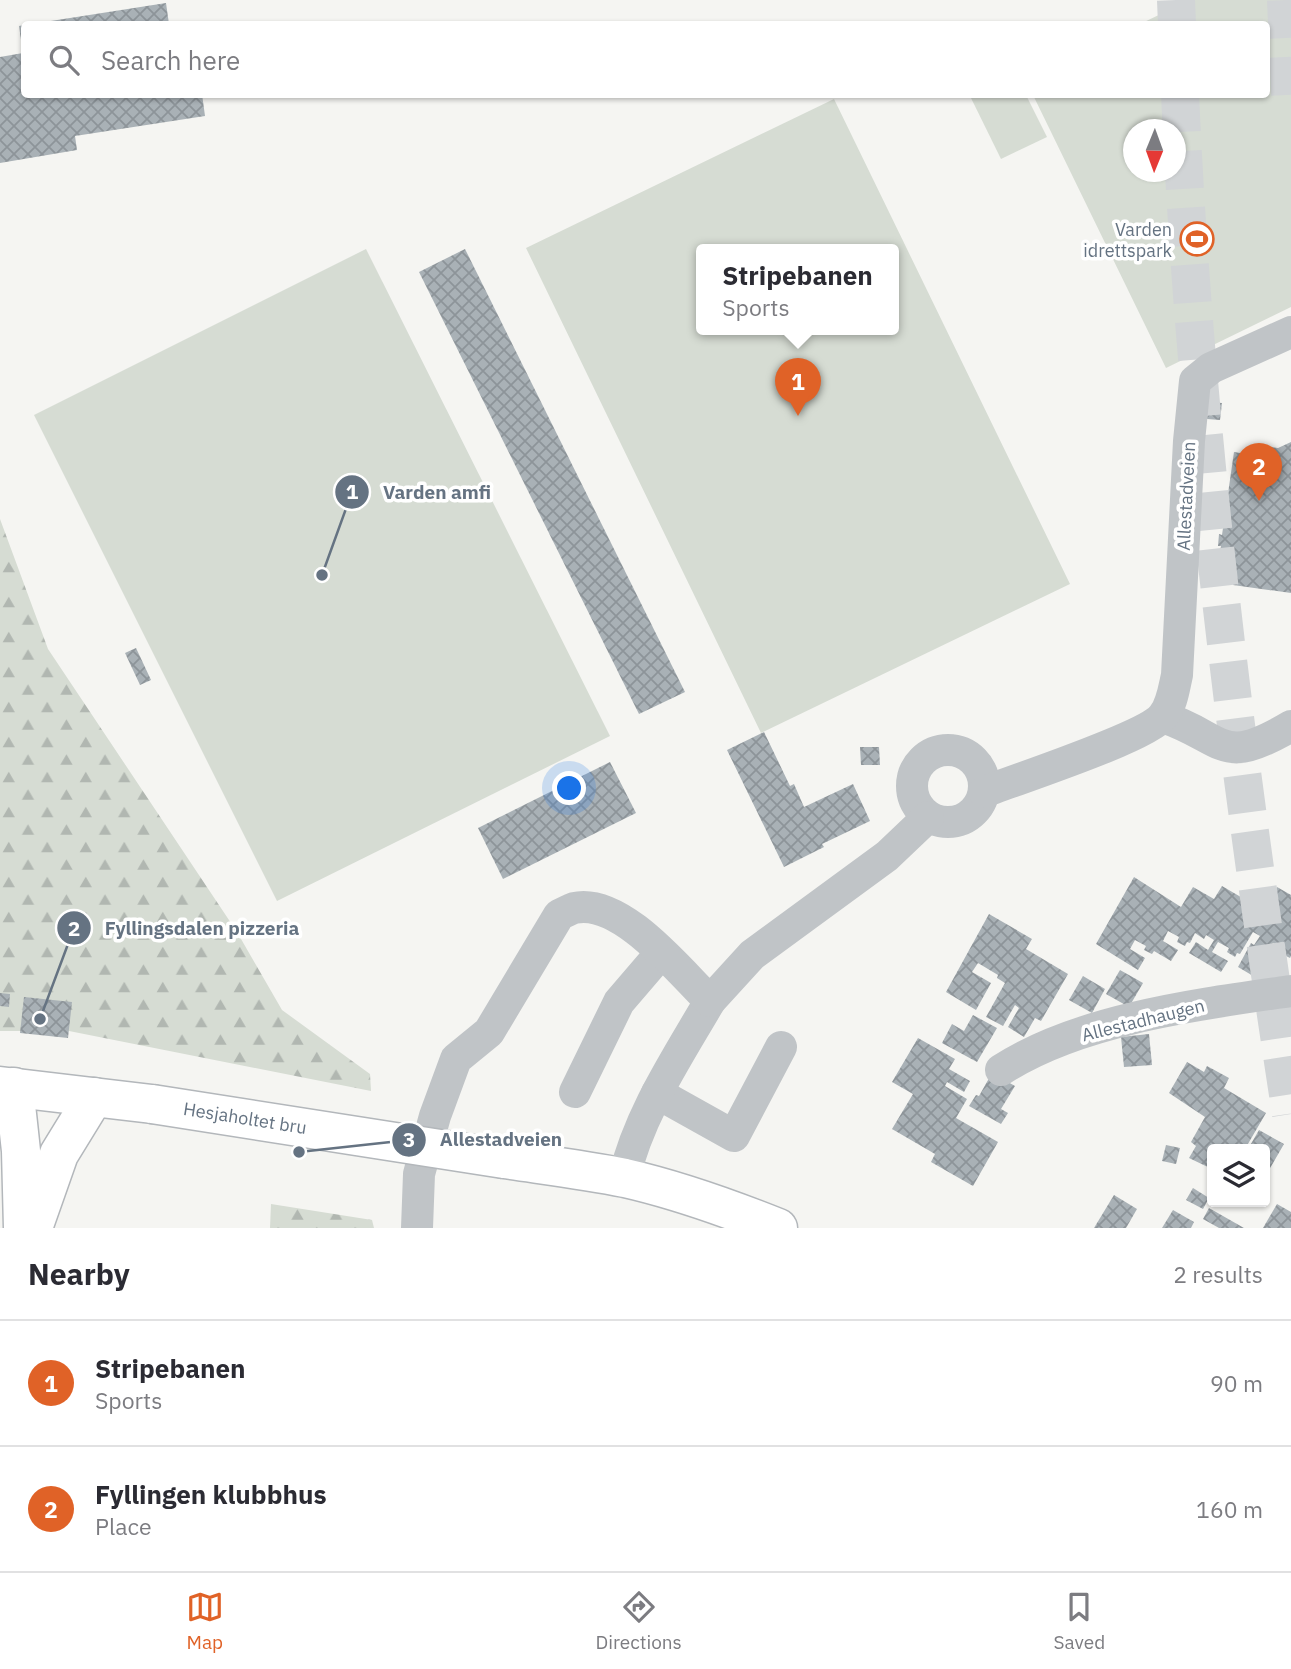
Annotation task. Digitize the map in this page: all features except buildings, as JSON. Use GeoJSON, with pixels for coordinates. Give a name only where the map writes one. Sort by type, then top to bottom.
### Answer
{"type":"FeatureCollection","features":[{"type":"Feature","properties":{"kind":"main road"},"geometry":{"type":"LineString","coordinates":[[23,1228],[21,1151],[7,1086],[94,1097],[59,1154],[33,1228]]}},
{"type":"Feature","properties":{"kind":"main road","name":"Hesjaholtet bru"},"geometry":{"type":"LineString","coordinates":[[94,1097],[624,1178]]}},
{"type":"Feature","properties":{"kind":"main road"},"geometry":{"type":"LineString","coordinates":[[624,1178],[701,1199],[778,1228]]}},
{"type":"Feature","properties":{"kind":"street","name":"Allestadveien"},"geometry":{"type":"LineString","coordinates":[[1163,717],[1177,675],[1189,441],[1195,381],[1211,368],[1291,332]]}},
{"type":"Feature","properties":{"kind":"street"},"geometry":{"type":"LineString","coordinates":[[984,792],[1137,733],[1163,717],[1220,745],[1237,750],[1254,746],[1291,726]]}},
{"type":"Feature","properties":{"kind":"street"},"geometry":{"type":"LineString","coordinates":[[950,749],[962,752],[980,768],[984,780],[980,803],[973,813],[963,820],[939,822],[928,817],[913,799],[911,787],[918,764],[938,751],[950,749]]}},
{"type":"Feature","properties":{"kind":"street"},"geometry":{"type":"LineString","coordinates":[[624,1178],[629,1155],[657,1093],[710,1001],[752,955],[887,856],[928,817]]}},
{"type":"Feature","properties":{"kind":"street"},"geometry":{"type":"LineString","coordinates":[[417,1228],[419,1174],[435,1116],[456,1059],[489,1032],[559,915],[574,908],[589,908],[609,913],[636,928],[710,1001]]}},
{"type":"Feature","properties":{"kind":"street"},"geometry":{"type":"LineString","coordinates":[[576,1092],[619,1002],[661,953]]}},
{"type":"Feature","properties":{"kind":"street","name":"Allestadhaugen"},"geometry":{"type":"LineString","coordinates":[[1001,1070],[1025,1055],[1098,1029],[1180,1007],[1291,990]]}},
{"type":"Feature","properties":{"kind":"street"},"geometry":{"type":"LineString","coordinates":[[657,1093],[734,1136],[781,1047]]}},
{"type":"Feature","properties":{"kind":"green space","name":"Varden idrettspark"},"geometry":{"type":"Polygon","coordinates":[[[1190,0],[1291,0],[1291,307],[1166,368],[1034,98],[1270,98],[1270,21],[1146,21],[1190,0]]]}},
{"type":"Feature","properties":{"kind":"green space"},"geometry":{"type":"Polygon","coordinates":[[[971,98],[1028,98],[1047,137],[1001,159],[971,98]]]}},
{"type":"Feature","properties":{"kind":"green space"},"geometry":{"type":"Polygon","coordinates":[[[834,99],[1070,584],[761,733],[526,248],[834,99]]]}},
{"type":"Feature","properties":{"kind":"green space"},"geometry":{"type":"Polygon","coordinates":[[[366,249],[610,736],[277,901],[34,415],[366,249]]]}},
{"type":"Feature","properties":{"kind":"green space"},"geometry":{"type":"Polygon","coordinates":[[[0,519],[48,649],[237,932],[282,1010],[370,1074],[371,1091],[69,1031],[0,1031],[0,519]]]}},
{"type":"Feature","properties":{"kind":"green space"},"geometry":{"type":"Polygon","coordinates":[[[271,1204],[372,1220],[374,1228],[270,1228],[271,1204]]]}},
{"type":"Feature","properties":{"kind":"tunnel"},"geometry":{"type":"LineString","coordinates":[[1176,0],[1177,21]]}},
{"type":"Feature","properties":{"kind":"tunnel"},"geometry":{"type":"LineString","coordinates":[[1286,0],[1291,114]]}},
{"type":"Feature","properties":{"kind":"tunnel"},"geometry":{"type":"LineString","coordinates":[[1180,98],[1196,350],[1208,478],[1237,733],[1291,1114]]}},
{"type":"Feature","properties":{"kind":"place","name":"Varden idrettspark"},"geometry":{"type":"Point","coordinates":[1197,239]}},
{"type":"Feature","properties":{"kind":"place","name":"Stripebanen"},"geometry":{"type":"Point","coordinates":[798,416]}},
{"type":"Feature","properties":{"kind":"place","name":"Fyllingen klubbhus"},"geometry":{"type":"Point","coordinates":[1259,501]}},
{"type":"Feature","properties":{"kind":"place","name":"Varden amfi"},"geometry":{"type":"Point","coordinates":[322,575]}},
{"type":"Feature","properties":{"kind":"place","name":"Fyllingsdalen pizzeria"},"geometry":{"type":"Point","coordinates":[40,1019]}},
{"type":"Feature","properties":{"kind":"place","name":"Allestadveien"},"geometry":{"type":"Point","coordinates":[299,1152]}}]}
